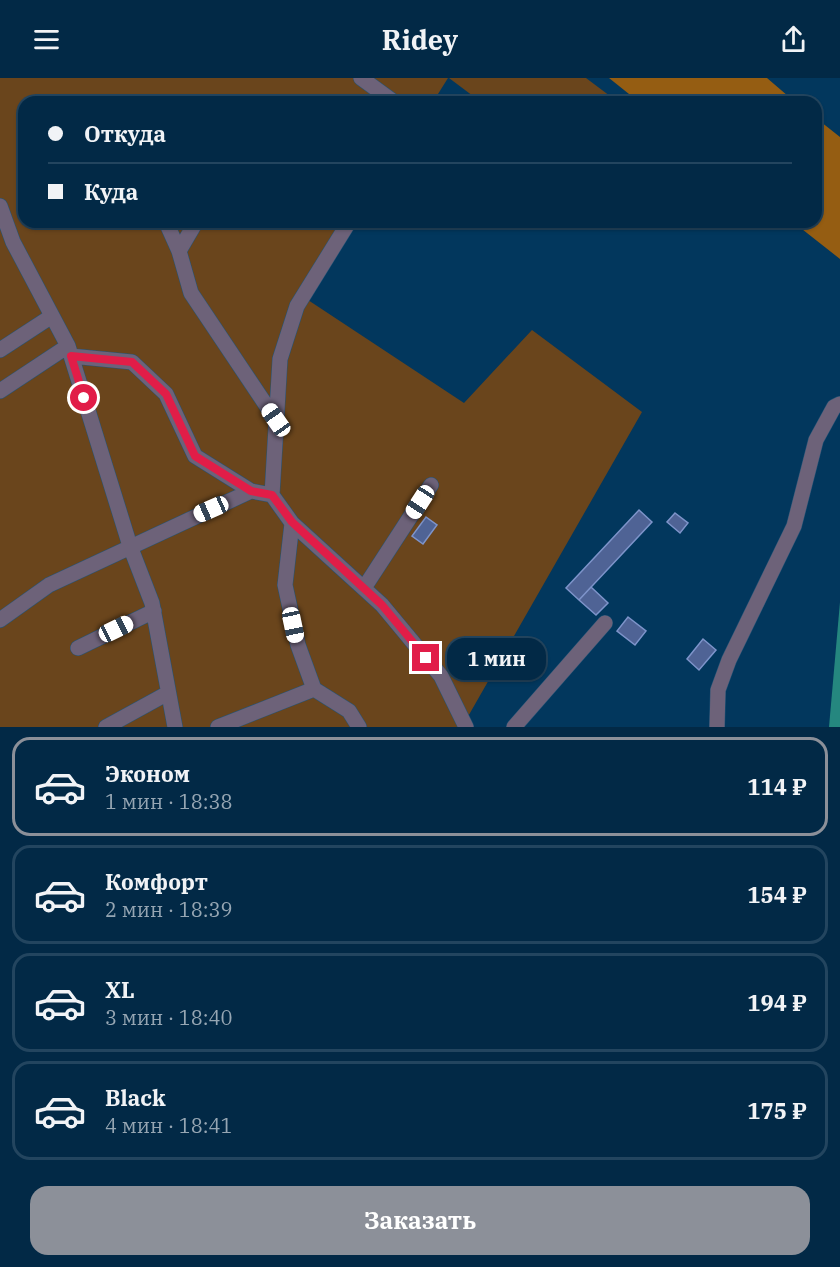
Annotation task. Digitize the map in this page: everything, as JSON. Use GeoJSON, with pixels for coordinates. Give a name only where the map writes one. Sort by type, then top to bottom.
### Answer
{"type":"FeatureCollection","features":[{"type":"Feature","properties":{"kind":"street"},"geometry":{"type":"LineString","coordinates":[[361,78],[386,96]]}},
{"type":"Feature","properties":{"kind":"street"},"geometry":{"type":"LineString","coordinates":[[0,206],[13,242],[70,351],[130,546],[153,610],[175,727]]}},
{"type":"Feature","properties":{"kind":"street"},"geometry":{"type":"LineString","coordinates":[[169,228],[179,251],[190,293],[276,420]]}},
{"type":"Feature","properties":{"kind":"street"},"geometry":{"type":"LineString","coordinates":[[179,251],[192,228]]}},
{"type":"Feature","properties":{"kind":"street"},"geometry":{"type":"LineString","coordinates":[[345,228],[297,306],[280,359],[272,495],[292,522],[382,605],[441,676],[466,727]]}},
{"type":"Feature","properties":{"kind":"street"},"geometry":{"type":"LineString","coordinates":[[0,350],[52,316]]}},
{"type":"Feature","properties":{"kind":"street"},"geometry":{"type":"LineString","coordinates":[[0,391],[70,351],[132,362],[166,394],[195,456],[251,491],[272,495]]}},
{"type":"Feature","properties":{"kind":"street"},"geometry":{"type":"LineString","coordinates":[[717,727],[718,690],[729,660],[794,526],[816,440],[834,407],[840,404]]}},
{"type":"Feature","properties":{"kind":"street"},"geometry":{"type":"LineString","coordinates":[[364,588],[431,485]]}},
{"type":"Feature","properties":{"kind":"street"},"geometry":{"type":"LineString","coordinates":[[0,620],[49,585],[251,491]]}},
{"type":"Feature","properties":{"kind":"street"},"geometry":{"type":"LineString","coordinates":[[292,522],[285,585],[298,645],[314,689],[349,711],[359,727]]}},
{"type":"Feature","properties":{"kind":"street"},"geometry":{"type":"LineString","coordinates":[[78,648],[153,610]]}},
{"type":"Feature","properties":{"kind":"street"},"geometry":{"type":"LineString","coordinates":[[514,727],[605,623]]}},
{"type":"Feature","properties":{"kind":"street"},"geometry":{"type":"LineString","coordinates":[[218,727],[314,689]]}},
{"type":"Feature","properties":{"kind":"street"},"geometry":{"type":"LineString","coordinates":[[106,727],[168,693]]}},
{"type":"Feature","properties":{"kind":"shaded area"},"geometry":{"type":"Polygon","coordinates":[[[0,78],[448,78],[437,96],[18,96],[18,228],[353,228],[308,300],[464,403],[532,330],[642,412],[462,727],[0,727],[0,78]]]}},
{"type":"Feature","properties":{"kind":"shaded area"},"geometry":{"type":"Polygon","coordinates":[[[449,78],[586,78],[610,96],[473,96],[449,78]]]}},
{"type":"Feature","properties":{"kind":"shaded area"},"geometry":{"type":"Polygon","coordinates":[[[609,78],[767,78],[788,96],[632,96],[609,78]]]}},
{"type":"Feature","properties":{"kind":"shaded area"},"geometry":{"type":"Polygon","coordinates":[[[822,123],[840,137],[840,259],[801,228],[822,228],[822,123]]]}},
{"type":"Feature","properties":{"kind":"shaded area"},"geometry":{"type":"Polygon","coordinates":[[[840,602],[840,727],[829,727],[840,602]]]}},
{"type":"Feature","properties":{"kind":"building"},"geometry":{"type":"Polygon","coordinates":[[[639,510],[652,522],[579,600],[566,588],[639,510]]]}},
{"type":"Feature","properties":{"kind":"building"},"geometry":{"type":"Polygon","coordinates":[[[675,513],[688,523],[680,533],[667,522],[675,513]]]}},
{"type":"Feature","properties":{"kind":"building"},"geometry":{"type":"Polygon","coordinates":[[[426,517],[437,525],[423,544],[412,536],[426,517]]]}},
{"type":"Feature","properties":{"kind":"building"},"geometry":{"type":"Polygon","coordinates":[[[591,587],[608,603],[596,615],[579,600],[591,587]]]}},
{"type":"Feature","properties":{"kind":"building"},"geometry":{"type":"Polygon","coordinates":[[[628,617],[646,631],[635,645],[617,631],[628,617]]]}},
{"type":"Feature","properties":{"kind":"building"},"geometry":{"type":"Polygon","coordinates":[[[703,639],[716,650],[699,670],[687,659],[703,639]]]}},
{"type":"Feature","properties":{"kind":"route"},"geometry":{"type":"LineString","coordinates":[[84,398],[71,356],[132,362],[166,394],[195,456],[251,491],[272,495],[292,522],[382,605],[426,658]]}}]}
